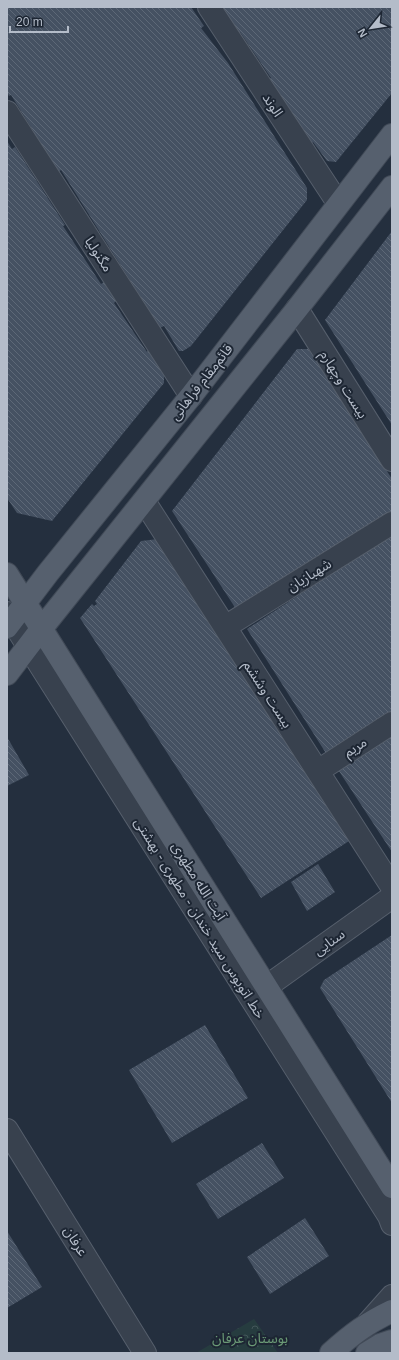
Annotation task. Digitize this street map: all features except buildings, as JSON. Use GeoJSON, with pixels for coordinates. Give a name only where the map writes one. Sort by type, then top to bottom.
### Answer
{"type":"FeatureCollection","features":[{"type":"Feature","properties":{"kind":"main road","name":"قائم‌مقام فراهانی"},"geometry":{"type":"LineString","coordinates":[[13,616],[191,396],[392,134]]}},
{"type":"Feature","properties":{"kind":"main road","name":"قائم‌مقام فراهانی"},"geometry":{"type":"LineString","coordinates":[[7,674],[392,187]]}},
{"type":"Feature","properties":{"kind":"main road","name":"آیت الله مطهری"},"geometry":{"type":"LineString","coordinates":[[7,574],[13,616],[42,628],[392,1188]]}},
{"type":"Feature","properties":{"kind":"main road"},"geometry":{"type":"LineString","coordinates":[[331,1353],[368,1323],[392,1311]]}},
{"type":"Feature","properties":{"kind":"main road"},"geometry":{"type":"LineString","coordinates":[[367,1353],[380,1345],[392,1341]]}},
{"type":"Feature","properties":{"kind":"street","name":"الوند"},"geometry":{"type":"LineString","coordinates":[[209,7],[338,203]]}},
{"type":"Feature","properties":{"kind":"street","name":"مگنولیا"},"geometry":{"type":"LineString","coordinates":[[7,112],[191,396]]}},
{"type":"Feature","properties":{"kind":"street","name":"بیست وچهارم"},"geometry":{"type":"LineString","coordinates":[[297,308],[392,460]]}},
{"type":"Feature","properties":{"kind":"street","name":"بیست وششم"},"geometry":{"type":"LineString","coordinates":[[144,501],[392,887]]}},
{"type":"Feature","properties":{"kind":"street","name":"شهبازیان"},"geometry":{"type":"LineString","coordinates":[[225,627],[392,523]]}},
{"type":"Feature","properties":{"kind":"street","name":"خط اتوبوس سید خندان - مطهری - بهشتی"},"geometry":{"type":"LineString","coordinates":[[13,616],[28,646],[389,1216],[392,1224]]}},
{"type":"Feature","properties":{"kind":"street","name":"مریم"},"geometry":{"type":"LineString","coordinates":[[318,771],[392,723]]}},
{"type":"Feature","properties":{"kind":"street","name":"سنایی"},"geometry":{"type":"LineString","coordinates":[[266,987],[392,897]]}},
{"type":"Feature","properties":{"kind":"street","name":"عرفان"},"geometry":{"type":"LineString","coordinates":[[7,1130],[145,1353]]}},
{"type":"Feature","properties":{"kind":"street"},"geometry":{"type":"LineString","coordinates":[[368,1323],[392,1296]]}},
{"type":"Feature","properties":{"kind":"green space","name":"بوستان عرفان"},"geometry":{"type":"Polygon","coordinates":[[[254,1319],[278,1353],[196,1353],[254,1319]]]}}]}
